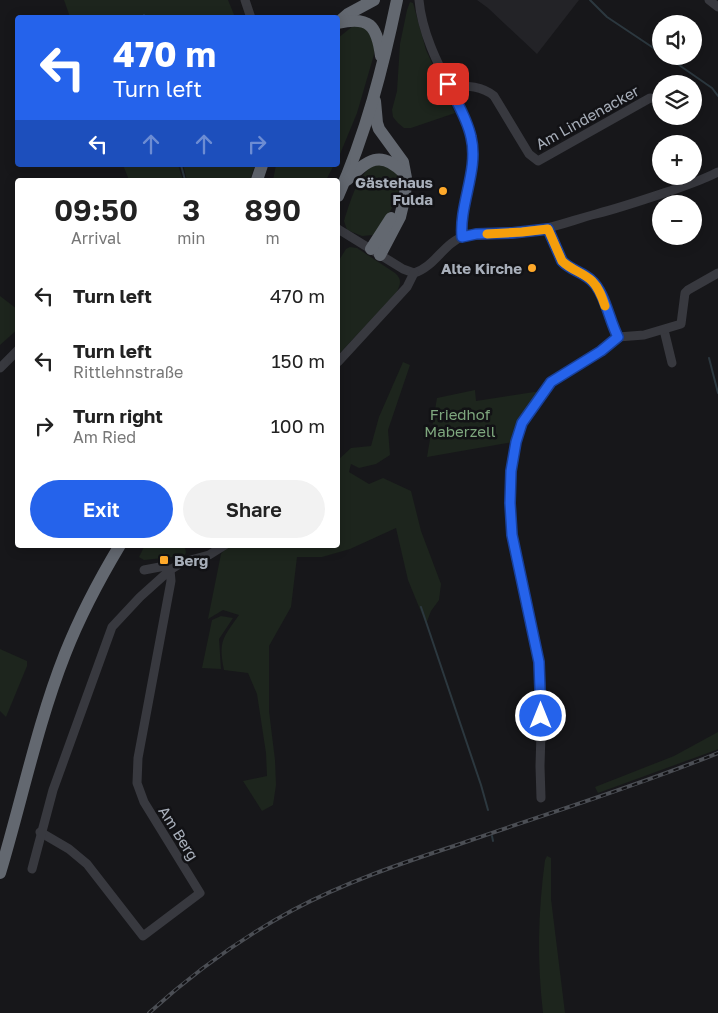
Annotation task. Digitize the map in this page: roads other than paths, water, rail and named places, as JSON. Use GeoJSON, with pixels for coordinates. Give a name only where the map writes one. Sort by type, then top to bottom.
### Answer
{"type":"FeatureCollection","features":[{"type":"Feature","properties":{"kind":"highway"},"geometry":{"type":"LineString","coordinates":[[340,21],[348,14],[374,0]]}},
{"type":"Feature","properties":{"kind":"highway"},"geometry":{"type":"LineString","coordinates":[[340,191],[375,92],[397,0]]}},
{"type":"Feature","properties":{"kind":"highway"},"geometry":{"type":"LineString","coordinates":[[340,23],[355,20],[366,22],[371,26],[378,36],[382,64]]}},
{"type":"Feature","properties":{"kind":"highway"},"geometry":{"type":"LineString","coordinates":[[375,92],[377,123],[383,135],[403,162],[406,187],[400,217],[375,252]]}},
{"type":"Feature","properties":{"kind":"highway"},"geometry":{"type":"LineString","coordinates":[[343,184],[367,162],[377,159],[393,163],[404,173]]}},
{"type":"Feature","properties":{"kind":"highway"},"geometry":{"type":"LineString","coordinates":[[0,873],[39,732],[59,669],[83,613],[118,548]]}},
{"type":"Feature","properties":{"kind":"street"},"geometry":{"type":"LineString","coordinates":[[245,0],[250,15]]}},
{"type":"Feature","properties":{"kind":"street"},"geometry":{"type":"LineString","coordinates":[[419,0],[431,47],[466,121],[472,138],[472,165],[461,225],[462,237]]}},
{"type":"Feature","properties":{"kind":"street"},"geometry":{"type":"LineString","coordinates":[[709,0],[718,7]]}},
{"type":"Feature","properties":{"kind":"street","name":"Am Lindenacker"},"geometry":{"type":"LineString","coordinates":[[449,86],[484,89],[494,96],[530,154],[538,161],[652,98]]}},
{"type":"Feature","properties":{"kind":"street"},"geometry":{"type":"LineString","coordinates":[[340,230],[403,269],[414,273],[432,262],[452,243],[462,237],[476,234],[548,229],[628,206],[718,172]]}},
{"type":"Feature","properties":{"kind":"street"},"geometry":{"type":"LineString","coordinates":[[548,229],[562,261],[591,280],[598,288],[618,337]]}},
{"type":"Feature","properties":{"kind":"street"},"geometry":{"type":"LineString","coordinates":[[541,798],[542,700],[539,662],[512,535],[510,503],[511,471],[516,442],[522,423],[551,382],[601,351],[618,337],[642,335],[681,324],[686,291],[718,272]]}},
{"type":"Feature","properties":{"kind":"street"},"geometry":{"type":"LineString","coordinates":[[340,360],[408,287],[414,273]]}},
{"type":"Feature","properties":{"kind":"street"},"geometry":{"type":"LineString","coordinates":[[664,330],[672,364]]}},
{"type":"Feature","properties":{"kind":"street"},"geometry":{"type":"LineString","coordinates":[[0,368],[15,353]]}},
{"type":"Feature","properties":{"kind":"street"},"geometry":{"type":"LineString","coordinates":[[32,869],[40,832],[53,790],[112,627],[140,596],[170,570],[183,562],[209,555],[221,548]]}},
{"type":"Feature","properties":{"kind":"street"},"geometry":{"type":"LineString","coordinates":[[144,570],[165,566],[170,570]]}},
{"type":"Feature","properties":{"kind":"street","name":"Am Berg"},"geometry":{"type":"LineString","coordinates":[[40,832],[69,849],[87,864],[143,936],[200,893],[144,802],[136,776],[172,581],[170,570]]}},
{"type":"Feature","properties":{"kind":"waterway"},"geometry":{"type":"LineString","coordinates":[[590,0],[607,17],[652,47]]}},
{"type":"Feature","properties":{"kind":"waterway"},"geometry":{"type":"LineString","coordinates":[[679,65],[712,88],[718,96]]}},
{"type":"Feature","properties":{"kind":"waterway"},"geometry":{"type":"LineString","coordinates":[[182,167],[184,178]]}},
{"type":"Feature","properties":{"kind":"waterway"},"geometry":{"type":"LineString","coordinates":[[709,358],[718,393]]}},
{"type":"Feature","properties":{"kind":"waterway"},"geometry":{"type":"LineString","coordinates":[[421,607],[488,810]]}},
{"type":"Feature","properties":{"kind":"waterway"},"geometry":{"type":"LineString","coordinates":[[492,836],[493,841]]}},
{"type":"Feature","properties":{"kind":"railway"},"geometry":{"type":"LineString","coordinates":[[149,1013],[200,970],[236,944],[293,910],[332,891],[392,867],[620,790],[718,753]]}},
{"type":"Feature","properties":{"kind":"place","name":"Gästehaus Fulda"},"geometry":{"type":"Point","coordinates":[443,191]}},
{"type":"Feature","properties":{"kind":"place","name":"Alte Kirche"},"geometry":{"type":"Point","coordinates":[532,268]}},
{"type":"Feature","properties":{"kind":"place","name":"Berg"},"geometry":{"type":"Point","coordinates":[164,560]}},
{"type":"Feature","properties":{"kind":"park label","name":"Friedhof Maberzell"},"geometry":{"type":"Point","coordinates":[460,422]}}]}
